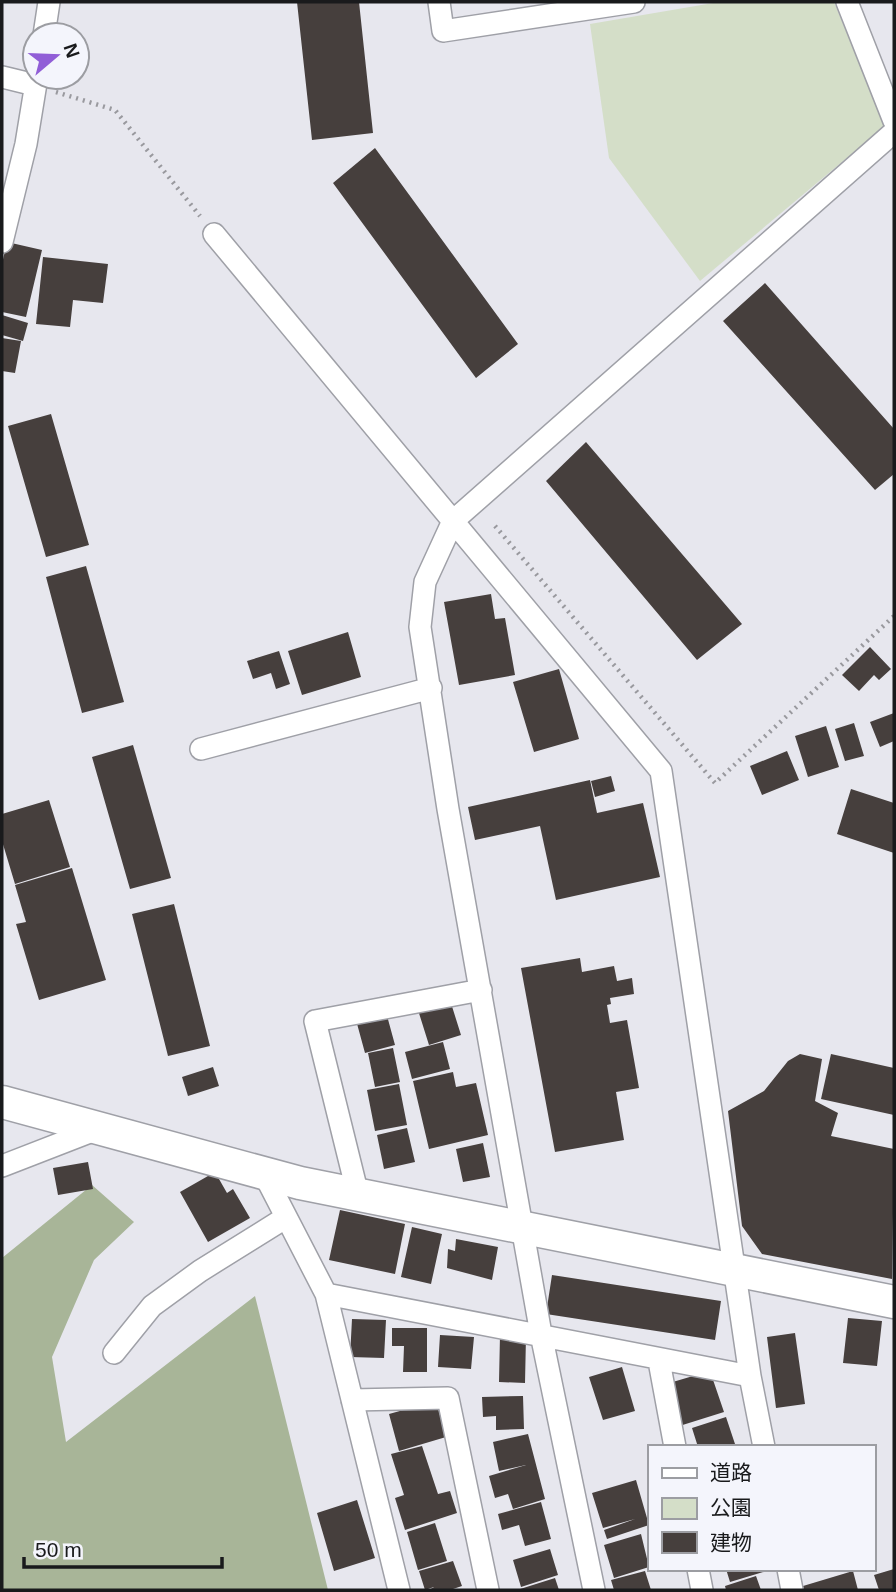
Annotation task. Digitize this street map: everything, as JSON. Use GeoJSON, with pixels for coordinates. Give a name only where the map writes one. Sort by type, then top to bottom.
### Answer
{"type":"FeatureCollection","features":[{"type":"Feature","properties":{"kind":"street"},"geometry":{"type":"LineString","coordinates":[[46,21],[48,2]]}},
{"type":"Feature","properties":{"kind":"street"},"geometry":{"type":"LineString","coordinates":[[439,2],[443,32],[634,2]]}},
{"type":"Feature","properties":{"kind":"street"},"geometry":{"type":"LineString","coordinates":[[847,2],[894,121]]}},
{"type":"Feature","properties":{"kind":"street"},"geometry":{"type":"LineString","coordinates":[[2,77],[21,79]]}},
{"type":"Feature","properties":{"kind":"street"},"geometry":{"type":"LineString","coordinates":[[2,242],[26,144],[34,91]]}},
{"type":"Feature","properties":{"kind":"street"},"geometry":{"type":"LineString","coordinates":[[594,1590],[541,1334],[448,809],[432,688],[420,627],[425,582],[453,521],[894,132]]}},
{"type":"Feature","properties":{"kind":"street"},"geometry":{"type":"LineString","coordinates":[[214,234],[661,771],[732,1270],[764,1445]]}},
{"type":"Feature","properties":{"kind":"street"},"geometry":{"type":"LineString","coordinates":[[201,748],[432,688]]}},
{"type":"Feature","properties":{"kind":"street"},"geometry":{"type":"LineString","coordinates":[[358,1195],[315,1021],[481,990]]}},
{"type":"Feature","properties":{"kind":"street"},"geometry":{"type":"LineString","coordinates":[[2,1102],[264,1174],[894,1303]]}},
{"type":"Feature","properties":{"kind":"street"},"geometry":{"type":"LineString","coordinates":[[2,1166],[102,1128]]}},
{"type":"Feature","properties":{"kind":"street"},"geometry":{"type":"LineString","coordinates":[[264,1174],[326,1294],[399,1590]]}},
{"type":"Feature","properties":{"kind":"street"},"geometry":{"type":"LineString","coordinates":[[114,1353],[152,1307],[200,1271],[285,1218]]}},
{"type":"Feature","properties":{"kind":"street"},"geometry":{"type":"LineString","coordinates":[[326,1294],[541,1334],[659,1361],[750,1376]]}},
{"type":"Feature","properties":{"kind":"street"},"geometry":{"type":"LineString","coordinates":[[659,1361],[675,1445]]}},
{"type":"Feature","properties":{"kind":"street"},"geometry":{"type":"LineString","coordinates":[[352,1400],[448,1398],[488,1590]]}},
{"type":"Feature","properties":{"kind":"street"},"geometry":{"type":"LineString","coordinates":[[698,1571],[702,1590]]}},
{"type":"Feature","properties":{"kind":"street"},"geometry":{"type":"LineString","coordinates":[[788,1571],[792,1590]]}},
{"type":"Feature","properties":{"kind":"path"},"geometry":{"type":"LineString","coordinates":[[63,91],[115,110],[214,234]]}},
{"type":"Feature","properties":{"kind":"path"},"geometry":{"type":"LineString","coordinates":[[495,526],[715,783],[894,616]]}},
{"type":"Feature","properties":{"kind":"green space"},"geometry":{"type":"Polygon","coordinates":[[[719,2],[834,2],[885,126],[700,281],[609,158],[590,24],[719,2]]]}},
{"type":"Feature","properties":{"kind":"green space"},"geometry":{"type":"Polygon","coordinates":[[[92,1185],[134,1222],[94,1260],[52,1357],[66,1442],[255,1296],[328,1590],[2,1590],[2,1258],[92,1185]]]}},
{"type":"Feature","properties":{"kind":"building"},"geometry":{"type":"Polygon","coordinates":[[[297,2],[359,2],[373,133],[312,140],[297,2]]]}},
{"type":"Feature","properties":{"kind":"building"},"geometry":{"type":"Polygon","coordinates":[[[375,148],[518,344],[476,378],[333,183],[375,148]]]}},
{"type":"Feature","properties":{"kind":"building"},"geometry":{"type":"Polygon","coordinates":[[[7,242],[42,250],[26,317],[2,312],[2,264],[7,242]]]}},
{"type":"Feature","properties":{"kind":"building"},"geometry":{"type":"Polygon","coordinates":[[[43,257],[108,264],[103,303],[73,300],[70,327],[36,324],[43,257]]]}},
{"type":"Feature","properties":{"kind":"building"},"geometry":{"type":"Polygon","coordinates":[[[765,283],[894,429],[894,474],[875,490],[723,321],[765,283]]]}},
{"type":"Feature","properties":{"kind":"building"},"geometry":{"type":"Polygon","coordinates":[[[2,315],[28,323],[23,341],[2,335],[2,315]]]}},
{"type":"Feature","properties":{"kind":"building"},"geometry":{"type":"Polygon","coordinates":[[[2,338],[21,341],[15,373],[2,371],[2,338]]]}},
{"type":"Feature","properties":{"kind":"building"},"geometry":{"type":"Polygon","coordinates":[[[51,414],[89,545],[46,557],[8,426],[51,414]]]}},
{"type":"Feature","properties":{"kind":"building"},"geometry":{"type":"Polygon","coordinates":[[[586,442],[742,624],[697,660],[546,481],[586,442]]]}},
{"type":"Feature","properties":{"kind":"building"},"geometry":{"type":"Polygon","coordinates":[[[86,566],[124,702],[82,713],[46,577],[86,566]]]}},
{"type":"Feature","properties":{"kind":"building"},"geometry":{"type":"Polygon","coordinates":[[[491,594],[495,619],[505,618],[515,675],[459,685],[444,602],[491,594]]]}},
{"type":"Feature","properties":{"kind":"building"},"geometry":{"type":"Polygon","coordinates":[[[348,632],[361,677],[302,695],[288,651],[348,632]]]}},
{"type":"Feature","properties":{"kind":"building"},"geometry":{"type":"Polygon","coordinates":[[[870,647],[891,669],[879,680],[874,675],[859,691],[842,675],[870,647]]]}},
{"type":"Feature","properties":{"kind":"building"},"geometry":{"type":"Polygon","coordinates":[[[279,651],[290,684],[276,689],[271,673],[253,679],[247,661],[279,651]]]}},
{"type":"Feature","properties":{"kind":"building"},"geometry":{"type":"Polygon","coordinates":[[[559,669],[579,739],[534,752],[513,682],[559,669]]]}},
{"type":"Feature","properties":{"kind":"building"},"geometry":{"type":"Polygon","coordinates":[[[894,713],[894,741],[880,747],[870,722],[894,713]]]}},
{"type":"Feature","properties":{"kind":"building"},"geometry":{"type":"Polygon","coordinates":[[[854,723],[864,756],[845,761],[835,729],[854,723]]]}},
{"type":"Feature","properties":{"kind":"building"},"geometry":{"type":"Polygon","coordinates":[[[826,726],[839,767],[808,777],[795,736],[826,726]]]}},
{"type":"Feature","properties":{"kind":"building"},"geometry":{"type":"Polygon","coordinates":[[[133,745],[171,878],[130,889],[92,757],[133,745]]]}},
{"type":"Feature","properties":{"kind":"building"},"geometry":{"type":"Polygon","coordinates":[[[787,751],[799,780],[762,795],[750,766],[787,751]]]}},
{"type":"Feature","properties":{"kind":"building"},"geometry":{"type":"Polygon","coordinates":[[[611,776],[615,791],[595,797],[591,781],[611,776]]]}},
{"type":"Feature","properties":{"kind":"building"},"geometry":{"type":"Polygon","coordinates":[[[590,780],[597,813],[643,803],[660,877],[556,900],[540,826],[475,840],[468,807],[590,780]]]}},
{"type":"Feature","properties":{"kind":"building"},"geometry":{"type":"Polygon","coordinates":[[[851,789],[894,803],[894,853],[837,834],[851,789]]]}},
{"type":"Feature","properties":{"kind":"building"},"geometry":{"type":"Polygon","coordinates":[[[49,800],[70,867],[15,884],[2,841],[2,814],[49,800]]]}},
{"type":"Feature","properties":{"kind":"building"},"geometry":{"type":"Polygon","coordinates":[[[72,868],[106,980],[39,1000],[16,924],[26,922],[15,885],[72,868]]]}},
{"type":"Feature","properties":{"kind":"building"},"geometry":{"type":"Polygon","coordinates":[[[174,904],[210,1046],[168,1056],[132,914],[174,904]]]}},
{"type":"Feature","properties":{"kind":"building"},"geometry":{"type":"Polygon","coordinates":[[[580,958],[582,972],[614,966],[617,981],[632,978],[634,994],[610,998],[611,1004],[607,1005],[610,1023],[627,1020],[639,1088],[616,1092],[624,1140],[555,1152],[521,968],[580,958]]]}},
{"type":"Feature","properties":{"kind":"building"},"geometry":{"type":"Polygon","coordinates":[[[450,1000],[461,1035],[429,1045],[418,1010],[450,1000]]]}},
{"type":"Feature","properties":{"kind":"building"},"geometry":{"type":"Polygon","coordinates":[[[386,1012],[395,1045],[365,1053],[356,1020],[386,1012]]]}},
{"type":"Feature","properties":{"kind":"building"},"geometry":{"type":"Polygon","coordinates":[[[443,1042],[450,1069],[412,1079],[405,1052],[443,1042]]]}},
{"type":"Feature","properties":{"kind":"building"},"geometry":{"type":"Polygon","coordinates":[[[393,1048],[400,1082],[375,1087],[368,1053],[393,1048]]]}},
{"type":"Feature","properties":{"kind":"building"},"geometry":{"type":"Polygon","coordinates":[[[800,1054],[822,1059],[815,1101],[838,1113],[831,1136],[894,1149],[892,1279],[762,1254],[742,1226],[728,1111],[764,1091],[788,1061],[800,1054]]]}},
{"type":"Feature","properties":{"kind":"building"},"geometry":{"type":"Polygon","coordinates":[[[831,1054],[894,1068],[894,1115],[821,1099],[831,1054]]]}},
{"type":"Feature","properties":{"kind":"building"},"geometry":{"type":"Polygon","coordinates":[[[213,1067],[219,1086],[188,1096],[182,1077],[213,1067]]]}},
{"type":"Feature","properties":{"kind":"building"},"geometry":{"type":"Polygon","coordinates":[[[453,1072],[456,1087],[476,1083],[488,1135],[429,1149],[413,1081],[453,1072]]]}},
{"type":"Feature","properties":{"kind":"building"},"geometry":{"type":"Polygon","coordinates":[[[399,1084],[407,1125],[375,1131],[367,1090],[399,1084]]]}},
{"type":"Feature","properties":{"kind":"building"},"geometry":{"type":"Polygon","coordinates":[[[407,1128],[415,1162],[384,1169],[377,1135],[407,1128]]]}},
{"type":"Feature","properties":{"kind":"building"},"geometry":{"type":"Polygon","coordinates":[[[483,1143],[490,1177],[463,1182],[456,1149],[483,1143]]]}},
{"type":"Feature","properties":{"kind":"building"},"geometry":{"type":"Polygon","coordinates":[[[88,1162],[93,1189],[58,1195],[53,1168],[88,1162]]]}},
{"type":"Feature","properties":{"kind":"building"},"geometry":{"type":"Polygon","coordinates":[[[215,1172],[227,1193],[233,1189],[250,1218],[208,1242],[180,1192],[215,1172]]]}},
{"type":"Feature","properties":{"kind":"building"},"geometry":{"type":"Polygon","coordinates":[[[340,1210],[405,1224],[395,1274],[329,1260],[340,1210]]]}},
{"type":"Feature","properties":{"kind":"building"},"geometry":{"type":"Polygon","coordinates":[[[412,1227],[442,1234],[431,1284],[401,1277],[412,1227]]]}},
{"type":"Feature","properties":{"kind":"building"},"geometry":{"type":"Polygon","coordinates":[[[456,1239],[498,1247],[492,1280],[447,1268],[448,1249],[455,1251],[456,1239]]]}},
{"type":"Feature","properties":{"kind":"building"},"geometry":{"type":"Polygon","coordinates":[[[552,1275],[721,1301],[715,1340],[546,1314],[552,1275]]]}},
{"type":"Feature","properties":{"kind":"building"},"geometry":{"type":"Polygon","coordinates":[[[848,1318],[882,1321],[877,1366],[843,1363],[848,1318]]]}},
{"type":"Feature","properties":{"kind":"building"},"geometry":{"type":"Polygon","coordinates":[[[352,1319],[386,1320],[384,1358],[350,1357],[352,1319]]]}},
{"type":"Feature","properties":{"kind":"building"},"geometry":{"type":"Polygon","coordinates":[[[392,1328],[427,1328],[427,1372],[403,1372],[404,1346],[392,1346],[392,1328]]]}},
{"type":"Feature","properties":{"kind":"building"},"geometry":{"type":"Polygon","coordinates":[[[795,1333],[805,1404],[776,1408],[767,1337],[795,1333]]]}},
{"type":"Feature","properties":{"kind":"building"},"geometry":{"type":"Polygon","coordinates":[[[440,1335],[474,1337],[471,1369],[438,1367],[440,1335]]]}},
{"type":"Feature","properties":{"kind":"building"},"geometry":{"type":"Polygon","coordinates":[[[500,1335],[526,1336],[525,1383],[499,1382],[500,1335]]]}},
{"type":"Feature","properties":{"kind":"building"},"geometry":{"type":"Polygon","coordinates":[[[622,1367],[635,1411],[603,1420],[589,1377],[622,1367]]]}},
{"type":"Feature","properties":{"kind":"building"},"geometry":{"type":"Polygon","coordinates":[[[710,1371],[724,1412],[673,1428],[666,1384],[710,1371]]]}},
{"type":"Feature","properties":{"kind":"building"},"geometry":{"type":"Polygon","coordinates":[[[523,1396],[524,1429],[496,1430],[496,1416],[483,1417],[482,1397],[523,1396]]]}},
{"type":"Feature","properties":{"kind":"building"},"geometry":{"type":"Polygon","coordinates":[[[436,1401],[446,1437],[399,1451],[389,1414],[436,1401]]]}},
{"type":"Feature","properties":{"kind":"building"},"geometry":{"type":"Polygon","coordinates":[[[726,1417],[735,1445],[697,1445],[692,1428],[726,1417]]]}},
{"type":"Feature","properties":{"kind":"building"},"geometry":{"type":"Polygon","coordinates":[[[528,1434],[545,1499],[513,1509],[508,1494],[495,1498],[489,1476],[526,1465],[499,1471],[493,1442],[528,1434]]]}},
{"type":"Feature","properties":{"kind":"building"},"geometry":{"type":"Polygon","coordinates":[[[422,1446],[438,1494],[450,1491],[457,1513],[405,1530],[395,1498],[404,1495],[391,1454],[422,1446]]]}},
{"type":"Feature","properties":{"kind":"building"},"geometry":{"type":"Polygon","coordinates":[[[636,1480],[648,1525],[607,1539],[604,1530],[635,1519],[603,1528],[592,1493],[636,1480]]]}},
{"type":"Feature","properties":{"kind":"building"},"geometry":{"type":"Polygon","coordinates":[[[357,1500],[375,1558],[334,1571],[317,1513],[357,1500]]]}},
{"type":"Feature","properties":{"kind":"building"},"geometry":{"type":"Polygon","coordinates":[[[541,1502],[551,1539],[525,1546],[519,1525],[502,1530],[498,1514],[541,1502]]]}},
{"type":"Feature","properties":{"kind":"building"},"geometry":{"type":"Polygon","coordinates":[[[435,1523],[447,1561],[418,1570],[407,1532],[435,1523]]]}},
{"type":"Feature","properties":{"kind":"building"},"geometry":{"type":"Polygon","coordinates":[[[641,1534],[648,1567],[614,1578],[604,1545],[641,1534]]]}},
{"type":"Feature","properties":{"kind":"building"},"geometry":{"type":"Polygon","coordinates":[[[550,1549],[558,1575],[521,1587],[513,1560],[550,1549]]]}},
{"type":"Feature","properties":{"kind":"building"},"geometry":{"type":"Polygon","coordinates":[[[453,1561],[462,1586],[450,1590],[429,1590],[434,1587],[425,1590],[419,1571],[453,1561]]]}},
{"type":"Feature","properties":{"kind":"building"},"geometry":{"type":"Polygon","coordinates":[[[894,1569],[894,1590],[879,1590],[874,1575],[894,1569]]]}},
{"type":"Feature","properties":{"kind":"building"},"geometry":{"type":"Polygon","coordinates":[[[645,1571],[651,1590],[614,1590],[611,1580],[645,1571]]]}},
{"type":"Feature","properties":{"kind":"building"},"geometry":{"type":"Polygon","coordinates":[[[727,1571],[767,1571],[730,1582],[727,1571]]]}},
{"type":"Feature","properties":{"kind":"building"},"geometry":{"type":"Polygon","coordinates":[[[853,1571],[858,1590],[804,1590],[803,1586],[853,1571]]]}},
{"type":"Feature","properties":{"kind":"building"},"geometry":{"type":"Polygon","coordinates":[[[756,1576],[761,1590],[726,1590],[725,1586],[756,1576]]]}},
{"type":"Feature","properties":{"kind":"building"},"geometry":{"type":"Polygon","coordinates":[[[555,1578],[559,1590],[517,1590],[555,1578]]]}}]}
